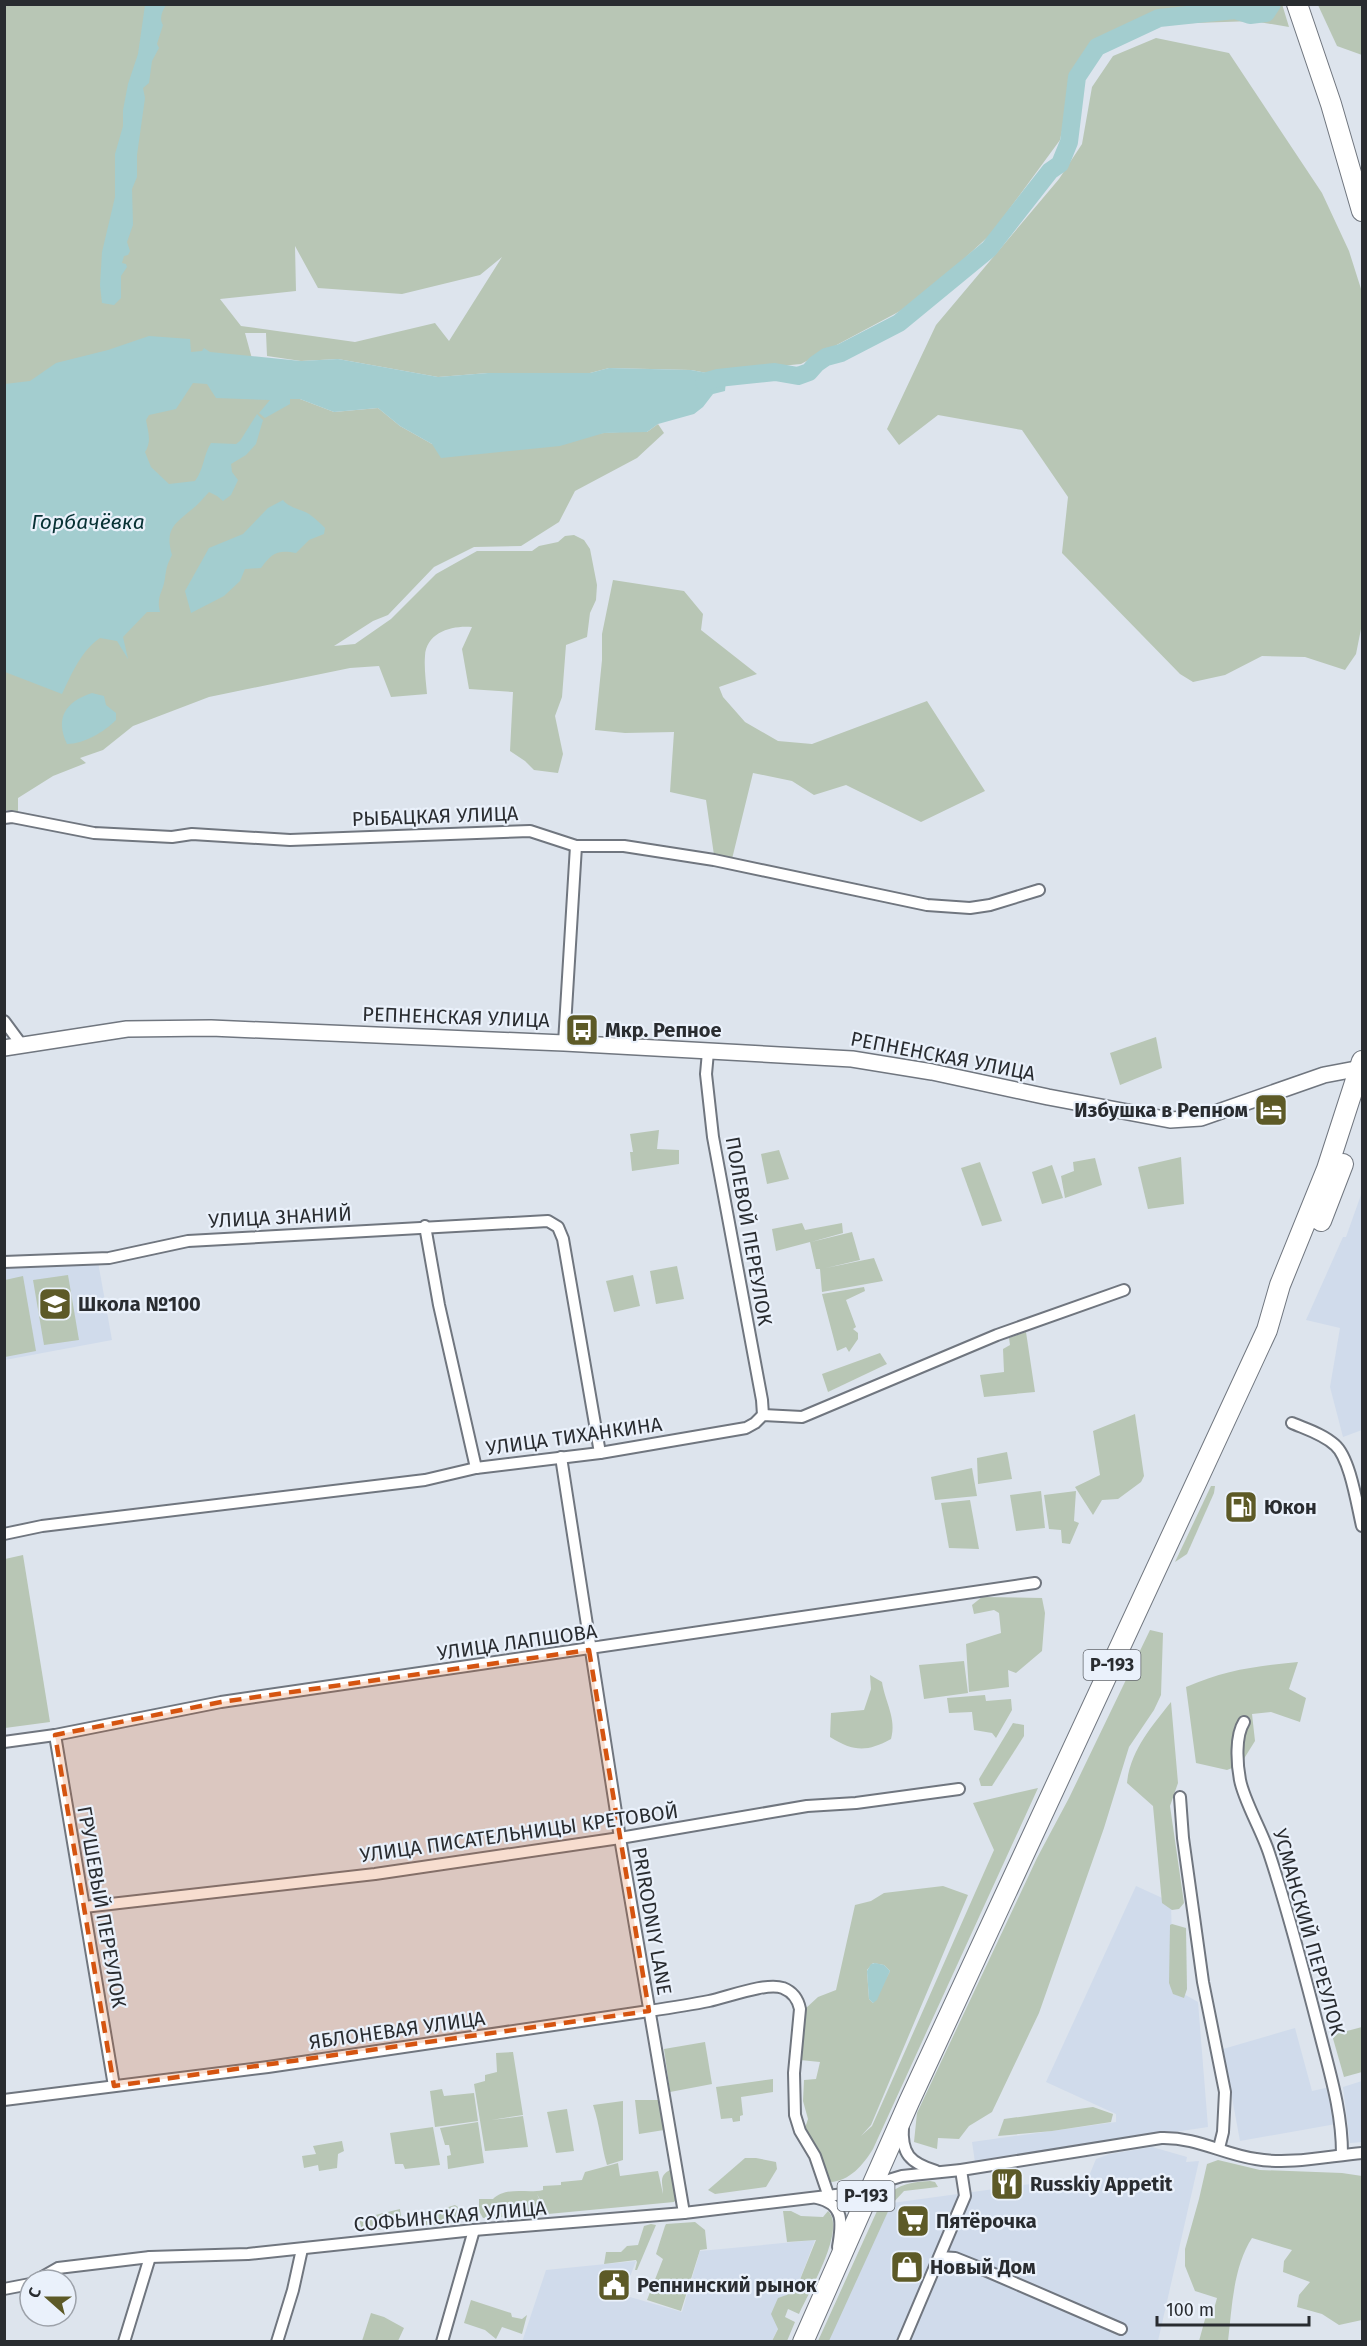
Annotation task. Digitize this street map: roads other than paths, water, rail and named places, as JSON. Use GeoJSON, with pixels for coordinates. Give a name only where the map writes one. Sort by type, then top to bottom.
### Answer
{"type":"FeatureCollection","features":[{"type":"Feature","properties":{"kind":"highway"},"geometry":{"type":"LineString","coordinates":[[1297,4],[1362,211]]}},
{"type":"Feature","properties":{"kind":"highway","name":"Р-193"},"geometry":{"type":"LineString","coordinates":[[803,2342],[868,2191],[1267,1330],[1280,1285],[1327,1169],[1362,1065]]}},
{"type":"Feature","properties":{"kind":"highway"},"geometry":{"type":"LineString","coordinates":[[1267,1330],[1282,1309],[1307,1256],[1334,1189],[1362,1105]]}},
{"type":"Feature","properties":{"kind":"street","name":"РЫБАЦКАЯ УЛИЦА"},"geometry":{"type":"LineString","coordinates":[[4,818],[12,817],[94,833],[172,837],[202,834],[290,840],[530,831],[576,846],[624,846],[714,860],[927,905],[970,908],[990,905],[1039,890]]}},
{"type":"Feature","properties":{"kind":"street"},"geometry":{"type":"LineString","coordinates":[[564,1043],[576,846]]}},
{"type":"Feature","properties":{"kind":"street"},"geometry":{"type":"LineString","coordinates":[[4,1021],[21,1044]]}},
{"type":"Feature","properties":{"kind":"street","name":"РЕПНЕНСКАЯ УЛИЦА"},"geometry":{"type":"LineString","coordinates":[[4,1047],[127,1029],[211,1028],[564,1043],[852,1059],[932,1072],[1170,1120],[1200,1118],[1324,1075],[1362,1065]]}},
{"type":"Feature","properties":{"kind":"street","name":"ПОЛЕВОЙ ПЕРЕУЛОК"},"geometry":{"type":"LineString","coordinates":[[708,1052],[706,1074],[713,1137],[763,1415]]}},
{"type":"Feature","properties":{"kind":"street","name":"УЛИЦА ЗНАНИЙ"},"geometry":{"type":"LineString","coordinates":[[4,1262],[109,1258],[188,1241],[425,1226],[548,1221],[558,1227],[563,1239],[600,1453]]}},
{"type":"Feature","properties":{"kind":"street"},"geometry":{"type":"LineString","coordinates":[[425,1226],[439,1305],[476,1468]]}},
{"type":"Feature","properties":{"kind":"street"},"geometry":{"type":"LineString","coordinates":[[763,1415],[802,1417],[997,1335],[1124,1290]]}},
{"type":"Feature","properties":{"kind":"street","name":"УЛИЦА ТИХАНКИНА"},"geometry":{"type":"LineString","coordinates":[[4,1534],[42,1526],[425,1480],[476,1468],[600,1453],[746,1428],[763,1415]]}},
{"type":"Feature","properties":{"kind":"street"},"geometry":{"type":"LineString","coordinates":[[1292,1423],[1321,1436],[1336,1446],[1345,1461],[1362,1526]]}},
{"type":"Feature","properties":{"kind":"street","name":"PRIRODNIY LANE"},"geometry":{"type":"LineString","coordinates":[[561,1457],[589,1650],[684,2213]]}},
{"type":"Feature","properties":{"kind":"street","name":"УЛИЦА ЛАПШОВА"},"geometry":{"type":"LineString","coordinates":[[4,1742],[55,1735],[221,1702],[1035,1583]]}},
{"type":"Feature","properties":{"kind":"street","name":"УСМАНСКИЙ ПЕРЕУЛОК"},"geometry":{"type":"LineString","coordinates":[[1244,1722],[1239,1740],[1240,1783],[1270,1855],[1306,1976],[1338,2099],[1342,2125],[1342,2154]]}},
{"type":"Feature","properties":{"kind":"street","name":"ГРУШЕВЫЙ ПЕРЕУЛОК"},"geometry":{"type":"LineString","coordinates":[[55,1735],[114,2086]]}},
{"type":"Feature","properties":{"kind":"street","name":"УЛИЦА ПИСАТЕЛЬНИЦЫ КРЕТОВОЙ"},"geometry":{"type":"LineString","coordinates":[[84,1907],[375,1874],[620,1838],[807,1806],[856,1803],[960,1790]]}},
{"type":"Feature","properties":{"kind":"street"},"geometry":{"type":"LineString","coordinates":[[1180,1797],[1183,1838],[1203,1982],[1226,2092],[1223,2132],[1219,2148]]}},
{"type":"Feature","properties":{"kind":"street","name":"ЯБЛОНЕВАЯ УЛИЦА"},"geometry":{"type":"LineString","coordinates":[[4,2100],[268,2067],[649,2011],[707,2001],[771,1986],[791,1992],[798,2000],[800,2009],[794,2073],[795,2115],[800,2131],[815,2156],[828,2194]]}},
{"type":"Feature","properties":{"kind":"street"},"geometry":{"type":"LineString","coordinates":[[909,2102],[903,2134],[907,2154],[918,2165],[942,2172]]}},
{"type":"Feature","properties":{"kind":"street"},"geometry":{"type":"LineString","coordinates":[[868,2191],[892,2178],[961,2170],[1161,2138],[1191,2140],[1249,2158],[1269,2161],[1362,2153]]}},
{"type":"Feature","properties":{"kind":"street"},"geometry":{"type":"LineString","coordinates":[[903,2342],[965,2196],[961,2170]]}},
{"type":"Feature","properties":{"kind":"street","name":"СОФЬИНСКАЯ УЛИЦА"},"geometry":{"type":"LineString","coordinates":[[58,2268],[150,2257],[248,2254],[474,2230],[684,2213],[868,2191]]}},
{"type":"Feature","properties":{"kind":"street"},"geometry":{"type":"LineString","coordinates":[[799,2198],[820,2199],[837,2209],[841,2230],[835,2268]]}},
{"type":"Feature","properties":{"kind":"street"},"geometry":{"type":"LineString","coordinates":[[442,2342],[474,2230]]}},
{"type":"Feature","properties":{"kind":"street"},"geometry":{"type":"LineString","coordinates":[[278,2342],[302,2249]]}},
{"type":"Feature","properties":{"kind":"street"},"geometry":{"type":"LineString","coordinates":[[124,2342],[150,2257]]}},
{"type":"Feature","properties":{"kind":"street"},"geometry":{"type":"LineString","coordinates":[[940,2257],[955,2258],[1121,2329]]}},
{"type":"Feature","properties":{"kind":"water"},"geometry":{"type":"Polygon","coordinates":[[[145,5],[166,5],[157,44],[159,48],[152,61],[149,83],[143,88],[145,98],[137,155],[137,177],[132,189],[133,225],[127,242],[130,251],[124,256],[122,263],[127,267],[121,276],[121,298],[114,305],[102,303],[100,285],[102,252],[115,197],[115,154],[123,126],[123,110],[128,84],[138,54],[145,5]]]}},
{"type":"Feature","properties":{"kind":"water","name":"Горбачёвка"},"geometry":{"type":"Polygon","coordinates":[[[149,336],[190,339],[191,352],[202,351],[204,348],[210,352],[301,361],[338,359],[438,377],[488,373],[590,373],[609,368],[691,370],[707,373],[727,371],[725,391],[713,394],[694,414],[658,424],[647,432],[604,433],[560,446],[441,458],[432,444],[400,426],[378,408],[334,412],[300,399],[290,399],[290,404],[265,418],[259,413],[270,400],[216,398],[207,384],[193,383],[176,409],[149,415],[146,420],[149,440],[145,452],[151,467],[169,484],[195,481],[211,443],[236,444],[257,414],[263,420],[256,444],[246,455],[231,464],[232,472],[238,480],[231,495],[223,501],[209,492],[172,529],[169,540],[172,555],[159,598],[160,612],[147,612],[123,637],[128,659],[117,641],[100,638],[82,656],[62,694],[5,672],[5,384],[30,381],[56,363],[108,350],[149,336]]]}},
{"type":"Feature","properties":{"kind":"water"},"geometry":{"type":"Polygon","coordinates":[[[283,500],[315,519],[325,528],[324,534],[309,540],[296,553],[279,552],[271,556],[261,568],[245,569],[240,581],[224,596],[191,613],[185,591],[209,548],[243,534],[268,508],[283,500]]]}},
{"type":"Feature","properties":{"kind":"water"},"geometry":{"type":"Polygon","coordinates":[[[92,693],[104,696],[106,705],[116,713],[116,720],[93,736],[80,742],[67,744],[62,726],[65,712],[75,701],[92,693]]]}},
{"type":"Feature","properties":{"kind":"water"},"geometry":{"type":"Polygon","coordinates":[[[871,1964],[884,1965],[890,1971],[877,2000],[873,2003],[869,1999],[867,1971],[871,1964]]]}},
{"type":"Feature","properties":{"kind":"waterway"},"geometry":{"type":"LineString","coordinates":[[704,382],[718,378],[775,372],[798,376],[809,372],[826,357],[841,353],[899,323],[989,249],[1050,171],[1060,164],[1069,142],[1077,77],[1097,47],[1159,18],[1235,10],[1250,15],[1266,13],[1272,4]]}},
{"type":"Feature","properties":{"kind":"place","name":"Мкр. Репное"},"geometry":{"type":"Point","coordinates":[582,1030]}},
{"type":"Feature","properties":{"kind":"place","name":"Избушка в Репном"},"geometry":{"type":"Point","coordinates":[1271,1110]}},
{"type":"Feature","properties":{"kind":"place","name":"Школа №100"},"geometry":{"type":"Point","coordinates":[55,1304]}},
{"type":"Feature","properties":{"kind":"place","name":"Юкон"},"geometry":{"type":"Point","coordinates":[1241,1507]}},
{"type":"Feature","properties":{"kind":"place","name":"Russkiy Appetit"},"geometry":{"type":"Point","coordinates":[1007,2184]}},
{"type":"Feature","properties":{"kind":"place","name":"Пятёрочка"},"geometry":{"type":"Point","coordinates":[913,2221]}},
{"type":"Feature","properties":{"kind":"place","name":"Новый Дом"},"geometry":{"type":"Point","coordinates":[907,2267]}},
{"type":"Feature","properties":{"kind":"place","name":"Репнинский рынок"},"geometry":{"type":"Point","coordinates":[614,2285]}}]}
